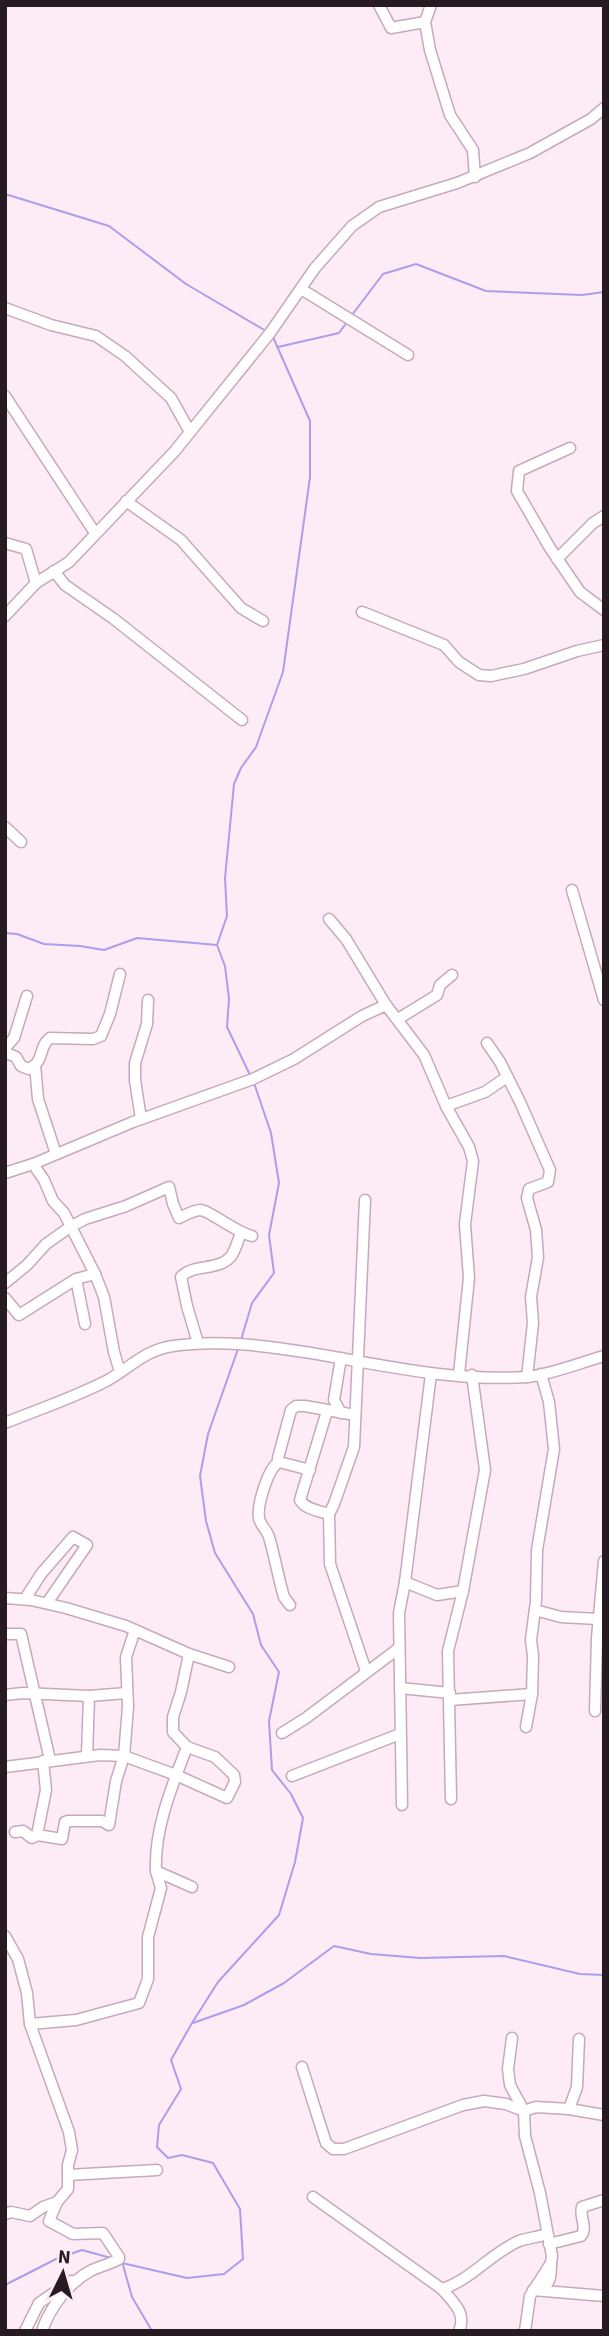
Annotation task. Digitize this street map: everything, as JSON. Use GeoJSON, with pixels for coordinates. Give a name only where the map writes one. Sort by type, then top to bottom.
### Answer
{"type":"FeatureCollection","features":[{"type":"Feature","properties":{"kind":"street"},"geometry":{"type":"LineString","coordinates":[[379,5],[391,28],[425,22]]}},
{"type":"Feature","properties":{"kind":"street"},"geometry":{"type":"LineString","coordinates":[[431,5],[425,22],[430,50],[450,115],[474,150],[475,177]]}},
{"type":"Feature","properties":{"kind":"street"},"geometry":{"type":"LineString","coordinates":[[5,616],[36,583],[69,562],[190,432],[263,343],[336,243],[364,216],[394,201],[475,177],[530,153],[591,119],[604,108]]}},
{"type":"Feature","properties":{"kind":"street"},"geometry":{"type":"LineString","coordinates":[[301,289],[408,355]]}},
{"type":"Feature","properties":{"kind":"street"},"geometry":{"type":"LineString","coordinates":[[5,308],[51,325],[96,336],[125,356],[170,398],[190,432]]}},
{"type":"Feature","properties":{"kind":"street"},"geometry":{"type":"LineString","coordinates":[[5,396],[95,533]]}},
{"type":"Feature","properties":{"kind":"street"},"geometry":{"type":"LineString","coordinates":[[570,447],[519,471],[517,491],[580,592],[604,610]]}},
{"type":"Feature","properties":{"kind":"street"},"geometry":{"type":"LineString","coordinates":[[126,501],[181,540],[241,608],[263,621]]}},
{"type":"Feature","properties":{"kind":"street"},"geometry":{"type":"LineString","coordinates":[[557,559],[593,523],[604,516]]}},
{"type":"Feature","properties":{"kind":"street"},"geometry":{"type":"LineString","coordinates":[[5,543],[26,549],[36,583]]}},
{"type":"Feature","properties":{"kind":"street"},"geometry":{"type":"LineString","coordinates":[[54,571],[65,585],[114,619],[242,720]]}},
{"type":"Feature","properties":{"kind":"street"},"geometry":{"type":"LineString","coordinates":[[362,612],[444,645],[459,662],[479,675],[491,676],[524,669],[604,645]]}},
{"type":"Feature","properties":{"kind":"street"},"geometry":{"type":"LineString","coordinates":[[5,827],[21,842]]}},
{"type":"Feature","properties":{"kind":"street"},"geometry":{"type":"LineString","coordinates":[[572,890],[604,1000]]}},
{"type":"Feature","properties":{"kind":"street"},"geometry":{"type":"LineString","coordinates":[[329,919],[346,939],[386,1004],[424,1055],[446,1106],[469,1147],[473,1161],[465,1224],[469,1278],[459,1374]]}},
{"type":"Feature","properties":{"kind":"street"},"geometry":{"type":"LineString","coordinates":[[27,996],[14,1038],[5,1049],[16,1057],[21,1066],[29,1069],[38,1062],[43,1045],[50,1038],[93,1039],[101,1036],[110,1014],[120,974]]}},
{"type":"Feature","properties":{"kind":"street"},"geometry":{"type":"LineString","coordinates":[[398,1019],[437,995],[440,985],[452,975]]}},
{"type":"Feature","properties":{"kind":"street"},"geometry":{"type":"LineString","coordinates":[[141,1119],[135,1063],[147,1024],[148,1000]]}},
{"type":"Feature","properties":{"kind":"street"},"geometry":{"type":"LineString","coordinates":[[5,1173],[264,1073],[294,1059],[386,1004]]}},
{"type":"Feature","properties":{"kind":"street"},"geometry":{"type":"LineString","coordinates":[[487,1043],[500,1062],[550,1170],[548,1182],[529,1189],[527,1198],[536,1230],[538,1257],[531,1297],[533,1323],[527,1377]]}},
{"type":"Feature","properties":{"kind":"street"},"geometry":{"type":"LineString","coordinates":[[35,1065],[38,1099],[56,1154]]}},
{"type":"Feature","properties":{"kind":"street"},"geometry":{"type":"LineString","coordinates":[[446,1106],[485,1092],[507,1077]]}},
{"type":"Feature","properties":{"kind":"street"},"geometry":{"type":"LineString","coordinates":[[33,1164],[53,1201],[64,1213],[95,1274],[104,1297],[120,1372]]}},
{"type":"Feature","properties":{"kind":"street"},"geometry":{"type":"LineString","coordinates":[[5,1283],[27,1265],[51,1239],[69,1227],[169,1187],[179,1218],[193,1211],[204,1210],[241,1233],[252,1236]]}},
{"type":"Feature","properties":{"kind":"street"},"geometry":{"type":"LineString","coordinates":[[365,1200],[354,1447],[329,1514],[330,1564],[366,1671]]}},
{"type":"Feature","properties":{"kind":"street"},"geometry":{"type":"LineString","coordinates":[[198,1343],[180,1277],[188,1270],[224,1261],[231,1256],[241,1233]]}},
{"type":"Feature","properties":{"kind":"street"},"geometry":{"type":"LineString","coordinates":[[5,1298],[19,1315],[76,1279],[95,1274]]}},
{"type":"Feature","properties":{"kind":"street"},"geometry":{"type":"LineString","coordinates":[[76,1279],[85,1324]]}},
{"type":"Feature","properties":{"kind":"street"},"geometry":{"type":"LineString","coordinates":[[5,1423],[108,1380],[135,1360],[171,1346],[240,1343],[431,1374],[527,1377],[604,1356]]}},
{"type":"Feature","properties":{"kind":"street"},"geometry":{"type":"LineString","coordinates":[[341,1358],[334,1400],[341,1413]]}},
{"type":"Feature","properties":{"kind":"street"},"geometry":{"type":"LineString","coordinates":[[402,1805],[399,1613],[431,1374]]}},
{"type":"Feature","properties":{"kind":"street"},"geometry":{"type":"LineString","coordinates":[[526,1727],[532,1694],[531,1629],[535,1610],[537,1550],[554,1449],[549,1402],[541,1374]]}},
{"type":"Feature","properties":{"kind":"street"},"geometry":{"type":"LineString","coordinates":[[451,1799],[448,1651],[463,1591],[485,1470],[472,1375]]}},
{"type":"Feature","properties":{"kind":"street"},"geometry":{"type":"LineString","coordinates":[[279,1462],[291,1410],[296,1406],[304,1405],[355,1415]]}},
{"type":"Feature","properties":{"kind":"street"},"geometry":{"type":"LineString","coordinates":[[327,1411],[300,1500],[302,1504],[329,1514]]}},
{"type":"Feature","properties":{"kind":"street"},"geometry":{"type":"LineString","coordinates":[[290,1605],[282,1592],[268,1533],[260,1522],[259,1506],[274,1465],[279,1462],[310,1470]]}},
{"type":"Feature","properties":{"kind":"street"},"geometry":{"type":"LineString","coordinates":[[25,1599],[40,1574],[73,1537],[87,1545],[47,1604]]}},
{"type":"Feature","properties":{"kind":"street"},"geometry":{"type":"LineString","coordinates":[[595,1710],[598,1619],[604,1561]]}},
{"type":"Feature","properties":{"kind":"street"},"geometry":{"type":"LineString","coordinates":[[405,1582],[437,1595],[463,1591]]}},
{"type":"Feature","properties":{"kind":"street"},"geometry":{"type":"LineString","coordinates":[[5,1598],[47,1604],[135,1630],[190,1654],[229,1667]]}},
{"type":"Feature","properties":{"kind":"street"},"geometry":{"type":"LineString","coordinates":[[535,1610],[561,1617],[598,1619]]}},
{"type":"Feature","properties":{"kind":"street"},"geometry":{"type":"LineString","coordinates":[[15,1832],[23,1831],[32,1838],[37,1835],[62,1839],[65,1822],[68,1821],[102,1821],[109,1825],[116,1781],[124,1756],[128,1707],[126,1657],[135,1630]]}},
{"type":"Feature","properties":{"kind":"street"},"geometry":{"type":"LineString","coordinates":[[5,1634],[21,1634],[47,1760],[46,1790],[37,1835]]}},
{"type":"Feature","properties":{"kind":"street"},"geometry":{"type":"LineString","coordinates":[[282,1733],[399,1648]]}},
{"type":"Feature","properties":{"kind":"street"},"geometry":{"type":"LineString","coordinates":[[5,1767],[87,1756],[124,1756],[227,1798],[235,1782],[234,1775],[215,1757],[187,1747],[177,1737],[172,1725],[190,1654]]}},
{"type":"Feature","properties":{"kind":"street"},"geometry":{"type":"LineString","coordinates":[[400,1688],[450,1697],[532,1694]]}},
{"type":"Feature","properties":{"kind":"street"},"geometry":{"type":"LineString","coordinates":[[5,1695],[89,1696],[127,1693]]}},
{"type":"Feature","properties":{"kind":"street"},"geometry":{"type":"LineString","coordinates":[[87,1756],[89,1696]]}},
{"type":"Feature","properties":{"kind":"street"},"geometry":{"type":"LineString","coordinates":[[292,1776],[400,1734]]}},
{"type":"Feature","properties":{"kind":"street"},"geometry":{"type":"LineString","coordinates":[[30,2024],[76,2020],[139,2003],[148,1979],[148,1937],[161,1888],[156,1871],[161,1825],[187,1747]]}},
{"type":"Feature","properties":{"kind":"street"},"geometry":{"type":"LineString","coordinates":[[156,1871],[192,1887]]}},
{"type":"Feature","properties":{"kind":"street"},"geometry":{"type":"LineString","coordinates":[[6,1937],[16,1953],[24,1978],[30,2024],[69,2132],[72,2150],[68,2161],[68,2189],[57,2202],[48,2221],[73,2234],[103,2234],[118,2253],[118,2259],[95,2269],[60,2297],[42,2331]]}},
{"type":"Feature","properties":{"kind":"street"},"geometry":{"type":"LineString","coordinates":[[512,2038],[508,2069],[510,2085],[524,2111],[525,2136],[540,2193],[552,2256],[551,2263],[528,2302],[525,2331]]}},
{"type":"Feature","properties":{"kind":"street"},"geometry":{"type":"LineString","coordinates":[[569,2109],[577,2087],[579,2039]]}},
{"type":"Feature","properties":{"kind":"street"},"geometry":{"type":"LineString","coordinates":[[302,2067],[326,2143],[332,2149],[344,2149],[463,2105],[484,2101],[506,2104],[524,2111],[537,2108],[569,2109],[604,2115]]}},
{"type":"Feature","properties":{"kind":"street"},"geometry":{"type":"LineString","coordinates":[[68,2175],[157,2170]]}},
{"type":"Feature","properties":{"kind":"street"},"geometry":{"type":"LineString","coordinates":[[313,2197],[442,2289],[461,2311],[463,2321],[459,2331]]}},
{"type":"Feature","properties":{"kind":"street"},"geometry":{"type":"LineString","coordinates":[[442,2289],[456,2285],[519,2241],[581,2236],[584,2227],[581,2210],[604,2200]]}},
{"type":"Feature","properties":{"kind":"street"},"geometry":{"type":"LineString","coordinates":[[5,2214],[11,2212],[30,2216],[57,2202]]}},
{"type":"Feature","properties":{"kind":"street"},"geometry":{"type":"LineString","coordinates":[[25,2331],[39,2303],[64,2285],[83,2277]]}},
{"type":"Feature","properties":{"kind":"street"},"geometry":{"type":"LineString","coordinates":[[536,2290],[604,2296]]}},
{"type":"Feature","properties":{"kind":"waterway"},"geometry":{"type":"LineString","coordinates":[[5,194],[109,226],[186,284],[266,331]]}},
{"type":"Feature","properties":{"kind":"waterway"},"geometry":{"type":"LineString","coordinates":[[352,315],[383,274],[416,264],[486,291],[582,295],[604,292]]}},
{"type":"Feature","properties":{"kind":"waterway"},"geometry":{"type":"LineString","coordinates":[[278,347],[339,333],[347,322]]}},
{"type":"Feature","properties":{"kind":"waterway"},"geometry":{"type":"LineString","coordinates":[[250,1075],[227,1027],[229,999],[225,966],[217,945],[227,916],[225,878],[234,784],[241,768],[256,747],[283,672],[310,477],[310,421],[273,337]]}},
{"type":"Feature","properties":{"kind":"waterway"},"geometry":{"type":"LineString","coordinates":[[5,933],[17,934],[44,944],[104,950],[137,938],[217,945]]}},
{"type":"Feature","properties":{"kind":"waterway"},"geometry":{"type":"LineString","coordinates":[[241,1340],[252,1303],[274,1273],[269,1235],[279,1183],[271,1133],[254,1083]]}},
{"type":"Feature","properties":{"kind":"waterway"},"geometry":{"type":"LineString","coordinates":[[122,2263],[187,2278],[224,2274],[243,2259],[240,2209],[213,2163],[182,2155],[168,2158],[157,2147],[159,2125],[181,2089],[171,2060],[192,2023],[218,1982],[279,1915],[295,1862],[303,1818],[291,1794],[272,1770],[269,1721],[279,1672],[261,1645],[253,1614],[215,1553],[206,1521],[200,1476],[208,1434],[238,1349]]}},
{"type":"Feature","properties":{"kind":"waterway"},"geometry":{"type":"LineString","coordinates":[[193,2023],[244,2005],[284,1983],[334,1946],[371,1954],[420,1958],[504,1956],[580,1974],[604,1975]]}},
{"type":"Feature","properties":{"kind":"waterway"},"geometry":{"type":"LineString","coordinates":[[5,2285],[56,2259],[82,2250],[111,2258]]}},
{"type":"Feature","properties":{"kind":"waterway"},"geometry":{"type":"LineString","coordinates":[[123,2265],[132,2297],[152,2331]]}}]}
